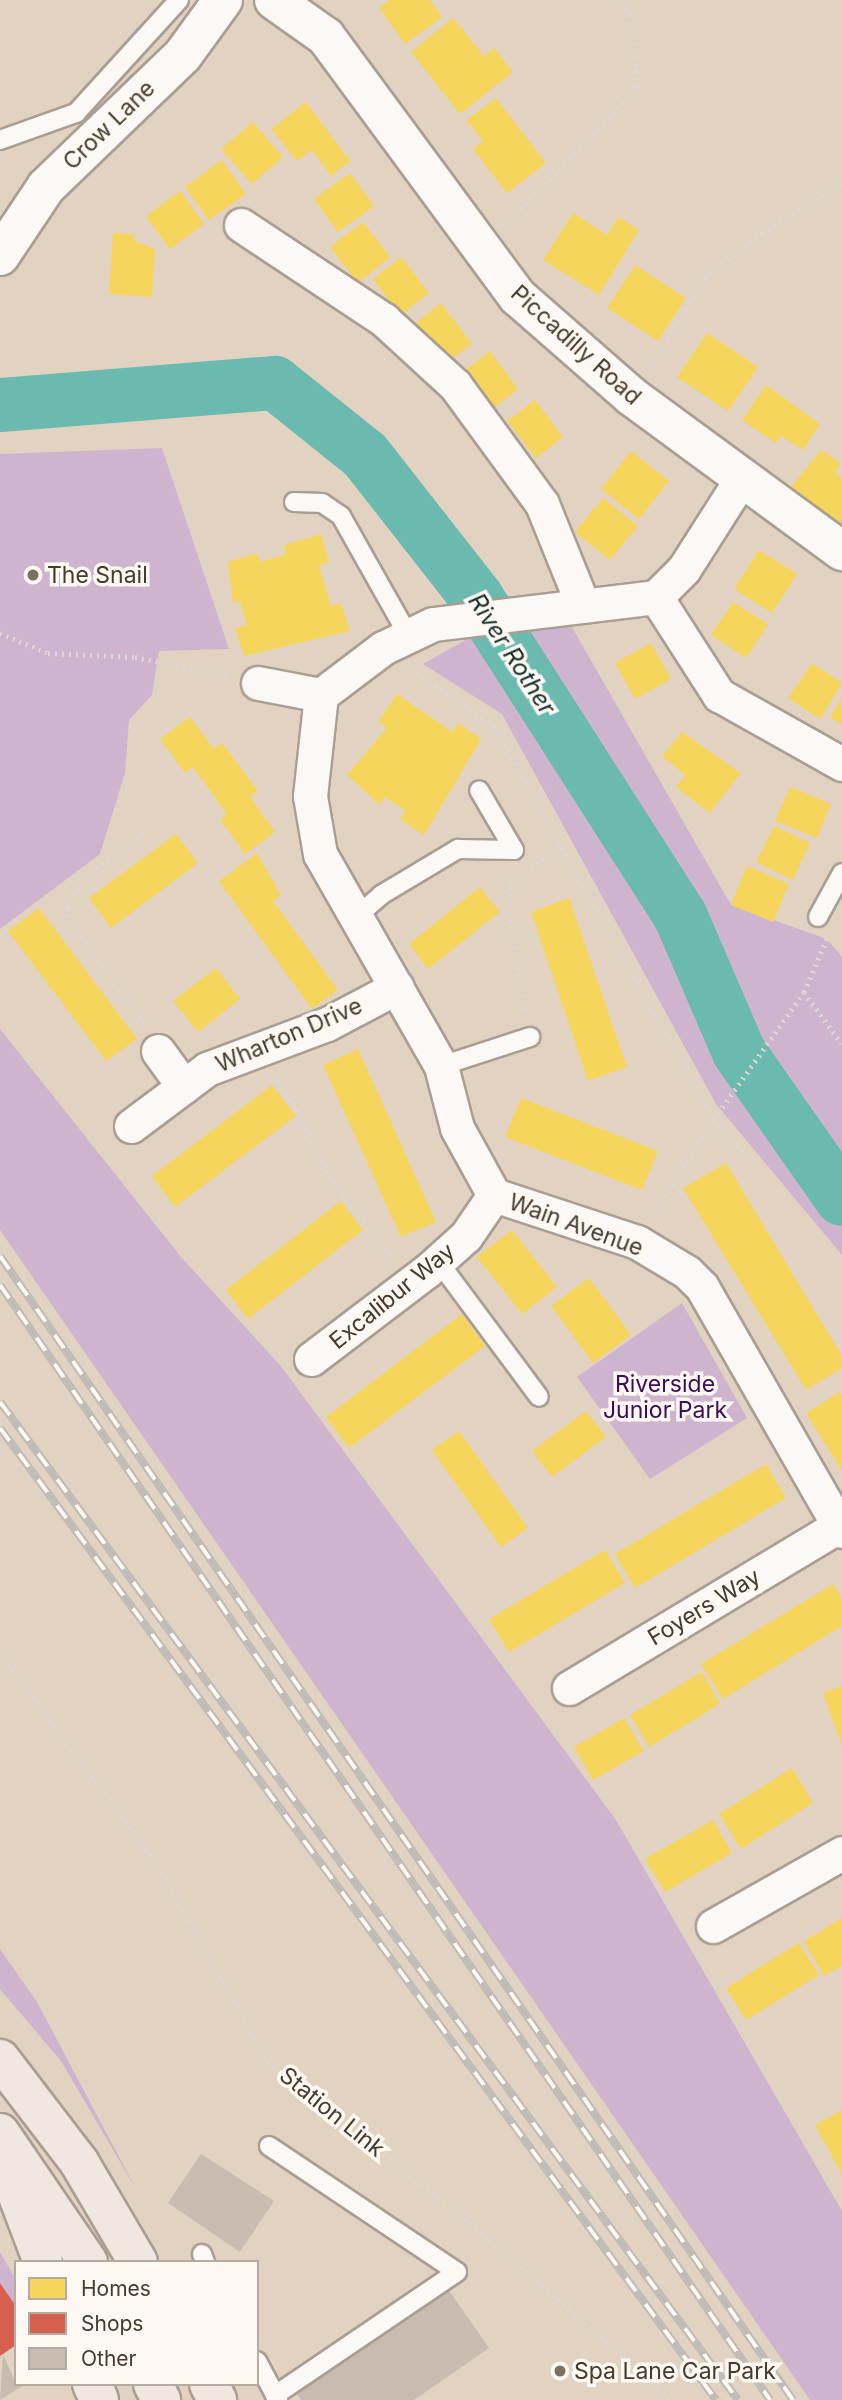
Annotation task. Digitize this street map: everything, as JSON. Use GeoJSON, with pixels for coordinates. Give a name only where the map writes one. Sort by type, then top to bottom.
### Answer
{"type":"FeatureCollection","features":[{"type":"Feature","properties":{"kind":"highway"},"geometry":{"type":"LineString","coordinates":[[0,2059],[79,2162],[137,2260]]}},
{"type":"Feature","properties":{"kind":"highway"},"geometry":{"type":"LineString","coordinates":[[0,2133],[87,2260]]}},
{"type":"Feature","properties":{"kind":"highway"},"geometry":{"type":"LineString","coordinates":[[0,2148],[42,2260]]}},
{"type":"Feature","properties":{"kind":"street","name":"Crow Lane"},"geometry":{"type":"LineString","coordinates":[[0,256],[46,187],[183,55],[223,0]]}},
{"type":"Feature","properties":{"kind":"street","name":"Piccadilly Road"},"geometry":{"type":"LineString","coordinates":[[274,0],[326,37],[481,251],[518,297],[631,396],[740,481],[842,551]]}},
{"type":"Feature","properties":{"kind":"street"},"geometry":{"type":"LineString","coordinates":[[241,225],[384,320],[455,385],[542,505],[582,603]]}},
{"type":"Feature","properties":{"kind":"street"},"geometry":{"type":"LineString","coordinates":[[258,683],[321,695],[408,635],[533,607],[656,597],[684,569],[740,481]]}},
{"type":"Feature","properties":{"kind":"street"},"geometry":{"type":"LineString","coordinates":[[656,597],[719,695],[842,764]]}},
{"type":"Feature","properties":{"kind":"street","name":"Wain Avenue"},"geometry":{"type":"LineString","coordinates":[[321,695],[310,796],[320,854],[441,1066],[457,1128],[494,1195],[636,1242],[702,1287],[841,1528]]}},
{"type":"Feature","properties":{"kind":"street","name":"Wharton Drive"},"geometry":{"type":"LineString","coordinates":[[131,1126],[184,1087],[253,1051],[327,1024],[397,987]]}},
{"type":"Feature","properties":{"kind":"street"},"geometry":{"type":"LineString","coordinates":[[155,1040],[184,1087]]}},
{"type":"Feature","properties":{"kind":"street","name":"Excalibur Way"},"geometry":{"type":"LineString","coordinates":[[311,1359],[438,1261],[494,1195]]}},
{"type":"Feature","properties":{"kind":"street","name":"Foyers Way"},"geometry":{"type":"LineString","coordinates":[[569,1688],[841,1528]]}},
{"type":"Feature","properties":{"kind":"street"},"geometry":{"type":"LineString","coordinates":[[713,1926],[842,1853]]}},
{"type":"Feature","properties":{"kind":"lane"},"geometry":{"type":"LineString","coordinates":[[0,140],[76,113],[179,0]]}},
{"type":"Feature","properties":{"kind":"lane"},"geometry":{"type":"LineString","coordinates":[[295,502],[322,503],[341,516],[408,635]]}},
{"type":"Feature","properties":{"kind":"lane"},"geometry":{"type":"LineString","coordinates":[[356,917],[458,849],[514,850],[479,790]]}},
{"type":"Feature","properties":{"kind":"lane"},"geometry":{"type":"LineString","coordinates":[[818,917],[842,873]]}},
{"type":"Feature","properties":{"kind":"lane"},"geometry":{"type":"LineString","coordinates":[[441,1066],[530,1037]]}},
{"type":"Feature","properties":{"kind":"lane"},"geometry":{"type":"LineString","coordinates":[[438,1261],[539,1397]]}},
{"type":"Feature","properties":{"kind":"lane"},"geometry":{"type":"LineString","coordinates":[[259,2365],[276,2397],[457,2272],[270,2146]]}},
{"type":"Feature","properties":{"kind":"path"},"geometry":{"type":"LineString","coordinates":[[481,251],[637,87],[635,30],[622,0]]}},
{"type":"Feature","properties":{"kind":"path"},"geometry":{"type":"LineString","coordinates":[[631,396],[705,277],[762,233],[842,184]]}},
{"type":"Feature","properties":{"kind":"path"},"geometry":{"type":"LineString","coordinates":[[0,633],[48,653],[135,657],[258,683]]}},
{"type":"Feature","properties":{"kind":"path"},"geometry":{"type":"LineString","coordinates":[[408,635],[495,726],[714,1119],[748,1160]]}},
{"type":"Feature","properties":{"kind":"path"},"geometry":{"type":"LineString","coordinates":[[142,834],[81,881],[67,908],[68,921],[155,1040]]}},
{"type":"Feature","properties":{"kind":"path"},"geometry":{"type":"LineString","coordinates":[[499,872],[509,874],[561,846]]}},
{"type":"Feature","properties":{"kind":"path"},"geometry":{"type":"LineString","coordinates":[[509,874],[530,1037]]}},
{"type":"Feature","properties":{"kind":"path"},"geometry":{"type":"LineString","coordinates":[[636,1242],[722,1106],[804,992],[829,932]]}},
{"type":"Feature","properties":{"kind":"path"},"geometry":{"type":"LineString","coordinates":[[804,992],[842,1044]]}},
{"type":"Feature","properties":{"kind":"path"},"geometry":{"type":"LineString","coordinates":[[253,1051],[294,1103],[325,1171],[411,1284]]}},
{"type":"Feature","properties":{"kind":"path","name":"Station Link"},"geometry":{"type":"LineString","coordinates":[[0,1652],[158,1867],[268,2062],[490,2239],[671,2400]]}},
{"type":"Feature","properties":{"kind":"green space"},"geometry":{"type":"Polygon","coordinates":[[[162,448],[229,649],[159,651],[152,695],[129,720],[125,773],[100,854],[0,929],[0,454],[162,448]]]}},
{"type":"Feature","properties":{"kind":"green space"},"geometry":{"type":"Polygon","coordinates":[[[565,615],[731,905],[827,939],[842,957],[842,1255],[716,1104],[502,714],[423,664],[478,633],[565,615]]]}},
{"type":"Feature","properties":{"kind":"green space"},"geometry":{"type":"Polygon","coordinates":[[[0,1029],[181,1257],[280,1365],[616,1820],[842,2211],[842,2400],[810,2400],[0,1230],[0,1029]]]}},
{"type":"Feature","properties":{"kind":"green space","name":"Riverside Junior Park"},"geometry":{"type":"Polygon","coordinates":[[[682,1303],[747,1418],[650,1479],[577,1377],[682,1303]]]}},
{"type":"Feature","properties":{"kind":"green space"},"geometry":{"type":"Polygon","coordinates":[[[0,1949],[37,2002],[136,2189],[61,2061],[0,1989],[0,1949]]]}},
{"type":"Feature","properties":{"kind":"green space"},"geometry":{"type":"Polygon","coordinates":[[[0,2252],[14,2276],[14,2303],[0,2283],[0,2252]]]}},
{"type":"Feature","properties":{"kind":"building: Homes"},"geometry":{"type":"Polygon","coordinates":[[[390,0],[430,0],[442,17],[405,44],[379,8],[390,0]]]}},
{"type":"Feature","properties":{"kind":"building: Homes"},"geometry":{"type":"Polygon","coordinates":[[[453,18],[484,56],[494,48],[513,72],[460,114],[411,52],[453,18]]]}},
{"type":"Feature","properties":{"kind":"building: Homes"},"geometry":{"type":"Polygon","coordinates":[[[496,98],[546,163],[507,193],[473,149],[483,141],[466,120],[496,98]]]}},
{"type":"Feature","properties":{"kind":"building: Homes"},"geometry":{"type":"Polygon","coordinates":[[[306,102],[350,161],[331,176],[312,150],[297,161],[271,129],[306,102]]]}},
{"type":"Feature","properties":{"kind":"building: Homes"},"geometry":{"type":"Polygon","coordinates":[[[253,122],[283,157],[252,184],[221,149],[253,122]]]}},
{"type":"Feature","properties":{"kind":"building: Homes"},"geometry":{"type":"Polygon","coordinates":[[[222,160],[246,194],[209,220],[185,187],[222,160]]]}},
{"type":"Feature","properties":{"kind":"building: Homes"},"geometry":{"type":"Polygon","coordinates":[[[350,173],[374,206],[338,232],[314,199],[350,173]]]}},
{"type":"Feature","properties":{"kind":"building: Homes"},"geometry":{"type":"Polygon","coordinates":[[[180,191],[204,224],[170,249],[146,216],[180,191]]]}},
{"type":"Feature","properties":{"kind":"building: Homes"},"geometry":{"type":"Polygon","coordinates":[[[573,213],[607,235],[618,217],[639,230],[599,295],[543,260],[573,213]]]}},
{"type":"Feature","properties":{"kind":"building: Homes"},"geometry":{"type":"Polygon","coordinates":[[[363,222],[390,257],[358,283],[330,247],[363,222]]]}},
{"type":"Feature","properties":{"kind":"building: Homes"},"geometry":{"type":"Polygon","coordinates":[[[113,233],[134,234],[133,240],[155,249],[152,297],[109,294],[113,233]]]}},
{"type":"Feature","properties":{"kind":"building: Homes"},"geometry":{"type":"Polygon","coordinates":[[[401,257],[429,293],[401,315],[373,279],[401,257]]]}},
{"type":"Feature","properties":{"kind":"building: Homes"},"geometry":{"type":"Polygon","coordinates":[[[635,265],[686,298],[658,341],[607,308],[635,265]]]}},
{"type":"Feature","properties":{"kind":"building: Homes"},"geometry":{"type":"Polygon","coordinates":[[[441,303],[472,344],[446,363],[416,323],[441,303]]]}},
{"type":"Feature","properties":{"kind":"building: Homes"},"geometry":{"type":"Polygon","coordinates":[[[707,333],[758,367],[728,411],[677,377],[707,333]]]}},
{"type":"Feature","properties":{"kind":"building: Homes"},"geometry":{"type":"Polygon","coordinates":[[[490,351],[518,389],[494,408],[465,370],[490,351]]]}},
{"type":"Feature","properties":{"kind":"building: Homes"},"geometry":{"type":"Polygon","coordinates":[[[766,385],[820,424],[803,450],[781,436],[776,443],[742,420],[766,385]]]}},
{"type":"Feature","properties":{"kind":"building: Homes"},"geometry":{"type":"Polygon","coordinates":[[[535,400],[563,437],[536,458],[507,421],[535,400]]]}},
{"type":"Feature","properties":{"kind":"building: Homes"},"geometry":{"type":"Polygon","coordinates":[[[821,450],[841,463],[835,473],[842,477],[842,528],[787,492],[821,450]]]}},
{"type":"Feature","properties":{"kind":"building: Homes"},"geometry":{"type":"Polygon","coordinates":[[[631,451],[669,481],[639,519],[601,489],[631,451]]]}},
{"type":"Feature","properties":{"kind":"building: Homes"},"geometry":{"type":"Polygon","coordinates":[[[603,498],[638,526],[610,560],[575,532],[603,498]]]}},
{"type":"Feature","properties":{"kind":"building: Homes"},"geometry":{"type":"Polygon","coordinates":[[[321,534],[329,562],[319,565],[331,606],[341,603],[350,631],[244,656],[235,628],[247,625],[240,601],[233,603],[228,562],[257,553],[260,562],[286,554],[284,545],[321,534]]]}},
{"type":"Feature","properties":{"kind":"building: Homes"},"geometry":{"type":"Polygon","coordinates":[[[759,550],[797,574],[772,613],[734,589],[759,550]]]}},
{"type":"Feature","properties":{"kind":"building: Homes"},"geometry":{"type":"Polygon","coordinates":[[[733,602],[768,624],[746,658],[711,635],[733,602]]]}},
{"type":"Feature","properties":{"kind":"building: Homes"},"geometry":{"type":"Polygon","coordinates":[[[651,643],[671,679],[635,699],[615,663],[651,643]]]}},
{"type":"Feature","properties":{"kind":"building: Homes"},"geometry":{"type":"Polygon","coordinates":[[[812,663],[842,683],[820,719],[788,698],[812,663]]]}},
{"type":"Feature","properties":{"kind":"building: Homes"},"geometry":{"type":"Polygon","coordinates":[[[397,694],[452,732],[458,723],[481,739],[424,835],[400,819],[406,811],[385,797],[380,805],[347,775],[387,728],[378,721],[397,694]]]}},
{"type":"Feature","properties":{"kind":"building: Homes"},"geometry":{"type":"Polygon","coordinates":[[[842,698],[842,725],[830,717],[842,698]]]}},
{"type":"Feature","properties":{"kind":"building: Homes"},"geometry":{"type":"Polygon","coordinates":[[[190,717],[214,749],[222,743],[258,791],[250,797],[275,832],[245,854],[220,819],[227,814],[193,767],[185,773],[160,739],[190,717]]]}},
{"type":"Feature","properties":{"kind":"building: Homes"},"geometry":{"type":"Polygon","coordinates":[[[682,732],[741,773],[710,813],[676,787],[685,775],[662,756],[682,732]]]}},
{"type":"Feature","properties":{"kind":"building: Homes"},"geometry":{"type":"Polygon","coordinates":[[[790,787],[831,804],[817,838],[775,821],[790,787]]]}},
{"type":"Feature","properties":{"kind":"building: Homes"},"geometry":{"type":"Polygon","coordinates":[[[774,826],[810,843],[793,880],[756,862],[774,826]]]}},
{"type":"Feature","properties":{"kind":"building: Homes"},"geometry":{"type":"Polygon","coordinates":[[[176,834],[198,863],[111,928],[89,898],[176,834]]]}},
{"type":"Feature","properties":{"kind":"building: Homes"},"geometry":{"type":"Polygon","coordinates":[[[257,853],[281,895],[273,901],[338,990],[312,1009],[219,881],[257,853]]]}},
{"type":"Feature","properties":{"kind":"building: Homes"},"geometry":{"type":"Polygon","coordinates":[[[747,866],[789,884],[773,922],[731,905],[747,866]]]}},
{"type":"Feature","properties":{"kind":"building: Homes"},"geometry":{"type":"Polygon","coordinates":[[[480,887],[500,912],[428,969],[409,944],[480,887]]]}},
{"type":"Feature","properties":{"kind":"building: Homes"},"geometry":{"type":"Polygon","coordinates":[[[569,898],[627,1067],[588,1081],[531,912],[569,898]]]}},
{"type":"Feature","properties":{"kind":"building: Homes"},"geometry":{"type":"Polygon","coordinates":[[[39,908],[137,1039],[106,1061],[8,931],[39,908]]]}},
{"type":"Feature","properties":{"kind":"building: Homes"},"geometry":{"type":"Polygon","coordinates":[[[216,968],[240,999],[198,1032],[173,1001],[216,968]]]}},
{"type":"Feature","properties":{"kind":"building: Homes"},"geometry":{"type":"Polygon","coordinates":[[[358,1049],[436,1222],[401,1237],[323,1065],[358,1049]]]}},
{"type":"Feature","properties":{"kind":"building: Homes"},"geometry":{"type":"Polygon","coordinates":[[[272,1085],[296,1116],[175,1207],[152,1176],[272,1085]]]}},
{"type":"Feature","properties":{"kind":"building: Homes"},"geometry":{"type":"Polygon","coordinates":[[[521,1098],[658,1151],[642,1190],[505,1137],[521,1098]]]}},
{"type":"Feature","properties":{"kind":"building: Homes"},"geometry":{"type":"Polygon","coordinates":[[[726,1163],[842,1356],[842,1368],[806,1390],[683,1188],[726,1163]]]}},
{"type":"Feature","properties":{"kind":"building: Homes"},"geometry":{"type":"Polygon","coordinates":[[[341,1201],[363,1230],[248,1319],[226,1290],[341,1201]]]}},
{"type":"Feature","properties":{"kind":"building: Homes"},"geometry":{"type":"Polygon","coordinates":[[[512,1230],[557,1287],[522,1314],[477,1257],[512,1230]]]}},
{"type":"Feature","properties":{"kind":"building: Homes"},"geometry":{"type":"Polygon","coordinates":[[[589,1278],[631,1335],[593,1363],[551,1306],[589,1278]]]}},
{"type":"Feature","properties":{"kind":"building: Homes"},"geometry":{"type":"Polygon","coordinates":[[[462,1314],[485,1346],[349,1448],[326,1417],[462,1314]]]}},
{"type":"Feature","properties":{"kind":"building: Homes"},"geometry":{"type":"Polygon","coordinates":[[[840,1392],[842,1395],[842,1471],[806,1413],[840,1392]]]}},
{"type":"Feature","properties":{"kind":"building: Homes"},"geometry":{"type":"Polygon","coordinates":[[[586,1411],[606,1437],[552,1477],[532,1451],[586,1411]]]}},
{"type":"Feature","properties":{"kind":"building: Homes"},"geometry":{"type":"Polygon","coordinates":[[[459,1431],[528,1528],[501,1547],[432,1450],[459,1431]]]}},
{"type":"Feature","properties":{"kind":"building: Homes"},"geometry":{"type":"Polygon","coordinates":[[[766,1464],[786,1498],[635,1588],[615,1554],[766,1464]]]}},
{"type":"Feature","properties":{"kind":"building: Homes"},"geometry":{"type":"Polygon","coordinates":[[[605,1550],[625,1583],[509,1652],[489,1619],[605,1550]]]}},
{"type":"Feature","properties":{"kind":"building: Homes"},"geometry":{"type":"Polygon","coordinates":[[[833,1584],[842,1598],[842,1626],[723,1699],[701,1664],[833,1584]]]}},
{"type":"Feature","properties":{"kind":"building: Homes"},"geometry":{"type":"Polygon","coordinates":[[[702,1672],[720,1704],[649,1747],[630,1715],[702,1672]]]}},
{"type":"Feature","properties":{"kind":"building: Homes"},"geometry":{"type":"Polygon","coordinates":[[[842,1686],[842,1746],[823,1693],[842,1686]]]}},
{"type":"Feature","properties":{"kind":"building: Homes"},"geometry":{"type":"Polygon","coordinates":[[[624,1718],[644,1751],[593,1780],[574,1747],[624,1718]]]}},
{"type":"Feature","properties":{"kind":"building: Homes"},"geometry":{"type":"Polygon","coordinates":[[[792,1768],[813,1803],[741,1849],[719,1814],[792,1768]]]}},
{"type":"Feature","properties":{"kind":"building: Homes"},"geometry":{"type":"Polygon","coordinates":[[[713,1820],[732,1853],[665,1892],[645,1859],[713,1820]]]}},
{"type":"Feature","properties":{"kind":"building: Homes"},"geometry":{"type":"Polygon","coordinates":[[[842,1918],[842,1966],[824,1976],[804,1941],[842,1918]]]}},
{"type":"Feature","properties":{"kind":"building: Homes"},"geometry":{"type":"Polygon","coordinates":[[[799,1943],[819,1975],[746,2020],[726,1988],[799,1943]]]}},
{"type":"Feature","properties":{"kind":"building: Homes"},"geometry":{"type":"Polygon","coordinates":[[[842,2110],[842,2174],[815,2125],[842,2110]]]}},
{"type":"Feature","properties":{"kind":"building: Shops"},"geometry":{"type":"Polygon","coordinates":[[[0,2283],[14,2303],[14,2346],[0,2356],[0,2283]]]}},
{"type":"Feature","properties":{"kind":"building: Other"},"geometry":{"type":"Polygon","coordinates":[[[201,2154],[274,2201],[240,2252],[168,2203],[201,2154]]]}},
{"type":"Feature","properties":{"kind":"building: Other"},"geometry":{"type":"Polygon","coordinates":[[[448,2289],[489,2348],[414,2400],[301,2400],[297,2394],[448,2289]]]}},
{"type":"Feature","properties":{"kind":"building: Other"},"geometry":{"type":"Polygon","coordinates":[[[3,2354],[14,2379],[14,2386],[23,2386],[0,2400],[3,2354]]]}},
{"type":"Feature","properties":{"kind":"waterway","name":"River Rother"},"geometry":{"type":"LineString","coordinates":[[0,405],[275,383],[365,455],[477,598],[680,915],[739,1052],[842,1199]]}},
{"type":"Feature","properties":{"kind":"railway"},"geometry":{"type":"LineString","coordinates":[[0,1256],[793,2400]]}},
{"type":"Feature","properties":{"kind":"railway"},"geometry":{"type":"LineString","coordinates":[[0,1285],[770,2400]]}},
{"type":"Feature","properties":{"kind":"railway"},"geometry":{"type":"LineString","coordinates":[[0,1402],[738,2400]]}},
{"type":"Feature","properties":{"kind":"railway"},"geometry":{"type":"LineString","coordinates":[[0,1428],[716,2400]]}},
{"type":"Feature","properties":{"kind":"place","name":"The Snail"},"geometry":{"type":"Point","coordinates":[33,575]}},
{"type":"Feature","properties":{"kind":"place","name":"Spa Lane Car Park"},"geometry":{"type":"Point","coordinates":[560,2371]}}]}
